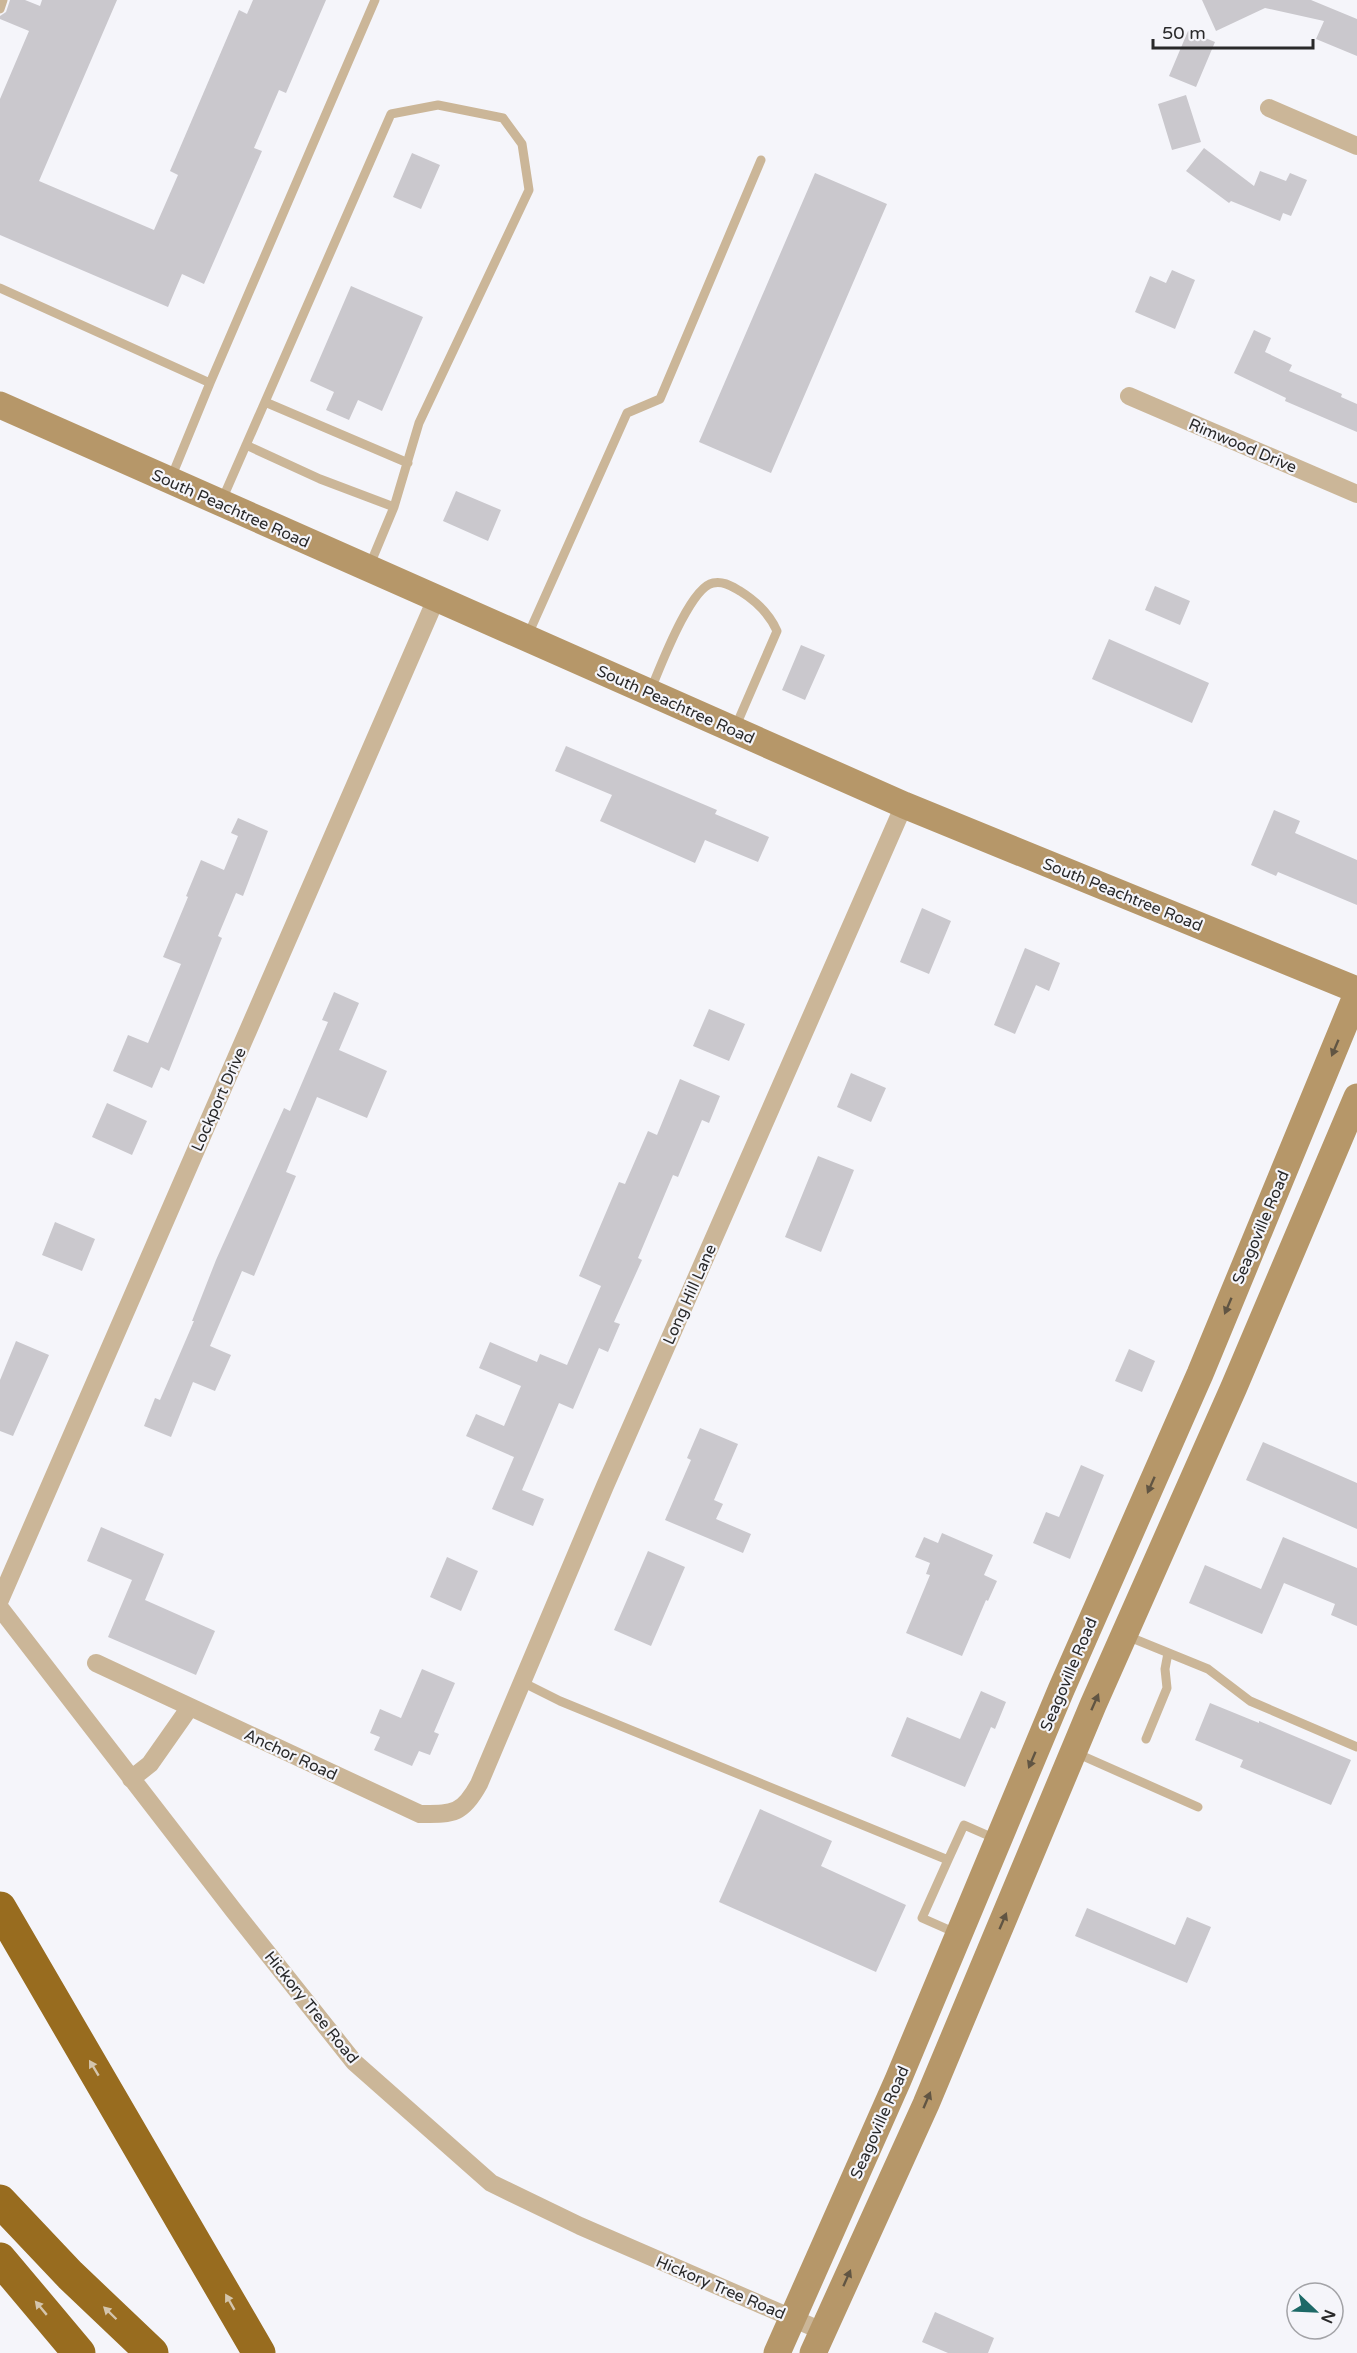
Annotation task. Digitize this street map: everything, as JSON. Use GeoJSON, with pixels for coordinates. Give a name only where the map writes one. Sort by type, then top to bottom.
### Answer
{"type":"FeatureCollection","features":[{"type":"Feature","properties":{"kind":"highway"},"geometry":{"type":"LineString","coordinates":[[0,1908],[260,2353]]}},
{"type":"Feature","properties":{"kind":"highway"},"geometry":{"type":"LineString","coordinates":[[0,2201],[70,2275],[152,2353]]}},
{"type":"Feature","properties":{"kind":"highway"},"geometry":{"type":"LineString","coordinates":[[0,2259],[79,2353]]}},
{"type":"Feature","properties":{"kind":"main road","name":"South Peachtree Road"},"geometry":{"type":"LineString","coordinates":[[0,405],[904,805],[1357,992]]}},
{"type":"Feature","properties":{"kind":"main road","name":"Seagoville Road"},"geometry":{"type":"LineString","coordinates":[[777,2353],[913,2044],[998,1840],[1200,1374],[1357,992]]}},
{"type":"Feature","properties":{"kind":"main road"},"geometry":{"type":"LineString","coordinates":[[818,2342],[945,2058],[1074,1752],[1234,1388],[1357,1097]]}},
{"type":"Feature","properties":{"kind":"main road"},"geometry":{"type":"LineString","coordinates":[[1200,1374],[1234,1388]]}},
{"type":"Feature","properties":{"kind":"main road"},"geometry":{"type":"LineString","coordinates":[[1117,1563],[1150,1576]]}},
{"type":"Feature","properties":{"kind":"main road"},"geometry":{"type":"LineString","coordinates":[[913,2044],[945,2058]]}},
{"type":"Feature","properties":{"kind":"street"},"geometry":{"type":"LineString","coordinates":[[1269,108],[1357,146]]}},
{"type":"Feature","properties":{"kind":"street","name":"Rimwood Drive"},"geometry":{"type":"LineString","coordinates":[[1129,396],[1357,494]]}},
{"type":"Feature","properties":{"kind":"street","name":"Lockport Drive"},"geometry":{"type":"LineString","coordinates":[[0,1600],[436,599]]}},
{"type":"Feature","properties":{"kind":"street","name":"Long Hill Lane"},"geometry":{"type":"LineString","coordinates":[[479,1784],[605,1486],[904,805]]}},
{"type":"Feature","properties":{"kind":"street","name":"Hickory Tree Road"},"geometry":{"type":"LineString","coordinates":[[0,1608],[131,1779],[354,2062],[491,2183],[589,2230],[793,2318],[818,2342]]}},
{"type":"Feature","properties":{"kind":"street","name":"Anchor Road"},"geometry":{"type":"LineString","coordinates":[[96,1663],[420,1814],[451,1814],[471,1799],[479,1784]]}},
{"type":"Feature","properties":{"kind":"street"},"geometry":{"type":"LineString","coordinates":[[131,1779],[150,1764],[190,1707]]}},
{"type":"Feature","properties":{"kind":"lane"},"geometry":{"type":"LineString","coordinates":[[0,9],[3,0]]}},
{"type":"Feature","properties":{"kind":"lane"},"geometry":{"type":"LineString","coordinates":[[170,481],[375,0]]}},
{"type":"Feature","properties":{"kind":"lane"},"geometry":{"type":"LineString","coordinates":[[220,503],[391,114],[438,105],[503,118],[522,144],[529,190],[419,423],[394,507],[369,569]]}},
{"type":"Feature","properties":{"kind":"lane"},"geometry":{"type":"LineString","coordinates":[[526,639],[627,413],[660,399],[761,160]]}},
{"type":"Feature","properties":{"kind":"lane"},"geometry":{"type":"LineString","coordinates":[[0,288],[210,383]]}},
{"type":"Feature","properties":{"kind":"lane"},"geometry":{"type":"LineString","coordinates":[[266,402],[408,463]]}},
{"type":"Feature","properties":{"kind":"lane"},"geometry":{"type":"LineString","coordinates":[[246,445],[320,479],[394,507]]}},
{"type":"Feature","properties":{"kind":"lane"},"geometry":{"type":"LineString","coordinates":[[649,693],[678,624],[703,589],[712,583],[728,584],[750,597],[771,616],[777,631],[734,730]]}},
{"type":"Feature","properties":{"kind":"lane"},"geometry":{"type":"LineString","coordinates":[[1125,1635],[1208,1669],[1250,1701],[1357,1747]]}},
{"type":"Feature","properties":{"kind":"lane"},"geometry":{"type":"LineString","coordinates":[[1146,1739],[1167,1688],[1165,1669],[1168,1653]]}},
{"type":"Feature","properties":{"kind":"lane"},"geometry":{"type":"LineString","coordinates":[[522,1682],[560,1701],[948,1860]]}},
{"type":"Feature","properties":{"kind":"lane"},"geometry":{"type":"LineString","coordinates":[[1074,1752],[1198,1807]]}},
{"type":"Feature","properties":{"kind":"lane"},"geometry":{"type":"LineString","coordinates":[[959,1934],[922,1918],[964,1825],[998,1840]]}},
{"type":"Feature","properties":{"kind":"building"},"geometry":{"type":"Polygon","coordinates":[[[10,0],[25,0],[40,6],[42,0],[117,0],[39,181],[154,230],[178,175],[170,171],[239,10],[247,14],[253,0],[326,0],[286,93],[279,90],[254,148],[262,151],[204,284],[182,274],[168,307],[0,235],[0,99],[29,31],[0,19],[0,16],[6,12],[10,0]]]}},
{"type":"Feature","properties":{"kind":"building"},"geometry":{"type":"Polygon","coordinates":[[[1202,0],[1311,0],[1357,19],[1357,56],[1316,39],[1324,21],[1265,8],[1216,31],[1202,0]]]}},
{"type":"Feature","properties":{"kind":"building"},"geometry":{"type":"Polygon","coordinates":[[[1188,31],[1215,42],[1196,87],[1169,76],[1188,31]]]}},
{"type":"Feature","properties":{"kind":"building"},"geometry":{"type":"Polygon","coordinates":[[[1186,95],[1201,142],[1172,150],[1158,104],[1186,95]]]}},
{"type":"Feature","properties":{"kind":"building"},"geometry":{"type":"Polygon","coordinates":[[[1204,148],[1254,186],[1260,171],[1286,181],[1290,173],[1307,180],[1291,216],[1283,213],[1280,221],[1231,201],[1229,203],[1186,171],[1204,148]]]}},
{"type":"Feature","properties":{"kind":"building"},"geometry":{"type":"Polygon","coordinates":[[[412,153],[440,165],[421,209],[393,197],[412,153]]]}},
{"type":"Feature","properties":{"kind":"building"},"geometry":{"type":"Polygon","coordinates":[[[815,173],[887,204],[771,473],[699,442],[815,173]]]}},
{"type":"Feature","properties":{"kind":"building"},"geometry":{"type":"Polygon","coordinates":[[[1172,270],[1195,280],[1175,329],[1135,312],[1150,276],[1166,283],[1172,270]]]}},
{"type":"Feature","properties":{"kind":"building"},"geometry":{"type":"Polygon","coordinates":[[[351,286],[423,317],[382,411],[358,400],[349,420],[326,410],[334,392],[310,381],[351,286]]]}},
{"type":"Feature","properties":{"kind":"building"},"geometry":{"type":"Polygon","coordinates":[[[1254,330],[1271,338],[1265,352],[1292,365],[1289,371],[1342,394],[1341,397],[1357,404],[1357,432],[1285,401],[1286,398],[1234,373],[1254,330]]]}},
{"type":"Feature","properties":{"kind":"building"},"geometry":{"type":"Polygon","coordinates":[[[456,491],[501,510],[488,541],[443,521],[456,491]]]}},
{"type":"Feature","properties":{"kind":"building"},"geometry":{"type":"Polygon","coordinates":[[[1155,586],[1190,601],[1180,625],[1145,610],[1155,586]]]}},
{"type":"Feature","properties":{"kind":"building"},"geometry":{"type":"Polygon","coordinates":[[[1109,639],[1209,683],[1192,723],[1092,679],[1109,639]]]}},
{"type":"Feature","properties":{"kind":"building"},"geometry":{"type":"Polygon","coordinates":[[[801,645],[825,655],[805,700],[782,690],[801,645]]]}},
{"type":"Feature","properties":{"kind":"building"},"geometry":{"type":"Polygon","coordinates":[[[566,746],[717,810],[715,814],[769,837],[758,862],[705,840],[695,863],[600,821],[612,795],[555,771],[566,746]]]}},
{"type":"Feature","properties":{"kind":"building"},"geometry":{"type":"Polygon","coordinates":[[[1274,810],[1300,821],[1295,833],[1357,860],[1357,905],[1278,872],[1276,876],[1251,865],[1274,810]]]}},
{"type":"Feature","properties":{"kind":"building"},"geometry":{"type":"Polygon","coordinates":[[[238,818],[268,831],[243,896],[236,893],[218,936],[222,938],[169,1071],[161,1067],[152,1088],[113,1071],[128,1035],[148,1043],[181,964],[163,957],[188,897],[186,896],[201,860],[224,870],[238,836],[231,833],[238,818]]]}},
{"type":"Feature","properties":{"kind":"building"},"geometry":{"type":"Polygon","coordinates":[[[922,908],[951,921],[929,974],[900,962],[922,908]]]}},
{"type":"Feature","properties":{"kind":"building"},"geometry":{"type":"Polygon","coordinates":[[[1025,948],[1060,963],[1049,991],[1036,985],[1015,1034],[994,1025],[1025,948]]]}},
{"type":"Feature","properties":{"kind":"building"},"geometry":{"type":"Polygon","coordinates":[[[334,992],[359,1003],[339,1050],[387,1071],[367,1118],[317,1097],[286,1172],[296,1176],[254,1276],[242,1271],[210,1346],[231,1355],[215,1391],[193,1382],[171,1437],[144,1426],[155,1398],[160,1400],[194,1321],[192,1321],[216,1260],[284,1108],[290,1111],[328,1022],[322,1020],[334,992]]]}},
{"type":"Feature","properties":{"kind":"building"},"geometry":{"type":"Polygon","coordinates":[[[709,1009],[745,1024],[729,1061],[693,1046],[709,1009]]]}},
{"type":"Feature","properties":{"kind":"building"},"geometry":{"type":"Polygon","coordinates":[[[851,1073],[886,1088],[871,1122],[837,1107],[851,1073]]]}},
{"type":"Feature","properties":{"kind":"building"},"geometry":{"type":"Polygon","coordinates":[[[680,1079],[720,1096],[709,1123],[702,1120],[678,1177],[673,1175],[638,1258],[642,1260],[614,1322],[620,1324],[608,1352],[599,1348],[573,1409],[559,1403],[522,1490],[544,1499],[533,1526],[492,1509],[514,1457],[466,1436],[476,1414],[504,1426],[521,1386],[479,1368],[490,1342],[537,1362],[540,1354],[567,1365],[601,1286],[579,1276],[619,1182],[625,1184],[648,1131],[657,1135],[680,1079]]]}},
{"type":"Feature","properties":{"kind":"building"},"geometry":{"type":"Polygon","coordinates":[[[107,1103],[147,1121],[132,1155],[92,1137],[107,1103]]]}},
{"type":"Feature","properties":{"kind":"building"},"geometry":{"type":"Polygon","coordinates":[[[818,1156],[854,1170],[821,1252],[785,1237],[818,1156]]]}},
{"type":"Feature","properties":{"kind":"building"},"geometry":{"type":"Polygon","coordinates":[[[55,1222],[95,1239],[82,1271],[42,1255],[55,1222]]]}},
{"type":"Feature","properties":{"kind":"building"},"geometry":{"type":"Polygon","coordinates":[[[16,1341],[49,1355],[13,1436],[0,1431],[0,1380],[16,1341]]]}},
{"type":"Feature","properties":{"kind":"building"},"geometry":{"type":"Polygon","coordinates":[[[1129,1349],[1155,1361],[1142,1392],[1115,1381],[1129,1349]]]}},
{"type":"Feature","properties":{"kind":"building"},"geometry":{"type":"Polygon","coordinates":[[[700,1428],[738,1444],[714,1500],[723,1504],[716,1519],[751,1534],[743,1553],[665,1520],[691,1460],[687,1458],[700,1428]]]}},
{"type":"Feature","properties":{"kind":"building"},"geometry":{"type":"Polygon","coordinates":[[[1263,1442],[1357,1483],[1357,1529],[1246,1480],[1263,1442]]]}},
{"type":"Feature","properties":{"kind":"building"},"geometry":{"type":"Polygon","coordinates":[[[1081,1465],[1104,1475],[1070,1559],[1033,1543],[1046,1512],[1059,1517],[1081,1465]]]}},
{"type":"Feature","properties":{"kind":"building"},"geometry":{"type":"Polygon","coordinates":[[[101,1527],[164,1554],[145,1600],[215,1631],[196,1675],[108,1637],[132,1580],[87,1561],[101,1527]]]}},
{"type":"Feature","properties":{"kind":"building"},"geometry":{"type":"Polygon","coordinates":[[[942,1533],[993,1555],[984,1575],[997,1581],[988,1601],[986,1600],[962,1656],[906,1633],[930,1575],[926,1574],[930,1563],[915,1557],[924,1537],[938,1543],[942,1533]]]}},
{"type":"Feature","properties":{"kind":"building"},"geometry":{"type":"Polygon","coordinates":[[[1283,1537],[1357,1568],[1357,1626],[1331,1615],[1335,1604],[1284,1583],[1262,1634],[1189,1603],[1205,1565],[1261,1589],[1283,1537]]]}},
{"type":"Feature","properties":{"kind":"building"},"geometry":{"type":"Polygon","coordinates":[[[648,1551],[685,1567],[651,1646],[614,1630],[648,1551]]]}},
{"type":"Feature","properties":{"kind":"building"},"geometry":{"type":"Polygon","coordinates":[[[447,1557],[478,1571],[461,1611],[430,1597],[447,1557]]]}},
{"type":"Feature","properties":{"kind":"building"},"geometry":{"type":"Polygon","coordinates":[[[422,1669],[455,1683],[434,1732],[439,1734],[430,1755],[419,1751],[412,1766],[374,1750],[380,1737],[370,1733],[380,1709],[401,1718],[422,1669]]]}},
{"type":"Feature","properties":{"kind":"building"},"geometry":{"type":"Polygon","coordinates":[[[981,1691],[1006,1702],[995,1729],[991,1727],[965,1787],[891,1756],[907,1717],[960,1739],[981,1691]]]}},
{"type":"Feature","properties":{"kind":"building"},"geometry":{"type":"Polygon","coordinates":[[[1210,1703],[1351,1760],[1331,1805],[1240,1767],[1243,1760],[1195,1740],[1210,1703]]]}},
{"type":"Feature","properties":{"kind":"building"},"geometry":{"type":"Polygon","coordinates":[[[760,1809],[832,1841],[821,1866],[906,1905],[876,1972],[719,1902],[760,1809]]]}},
{"type":"Feature","properties":{"kind":"building"},"geometry":{"type":"Polygon","coordinates":[[[1087,1908],[1175,1945],[1187,1917],[1211,1927],[1187,1983],[1075,1936],[1087,1908]]]}},
{"type":"Feature","properties":{"kind":"building"},"geometry":{"type":"Polygon","coordinates":[[[935,2312],[994,2338],[988,2353],[948,2353],[922,2342],[935,2312]]]}}]}
